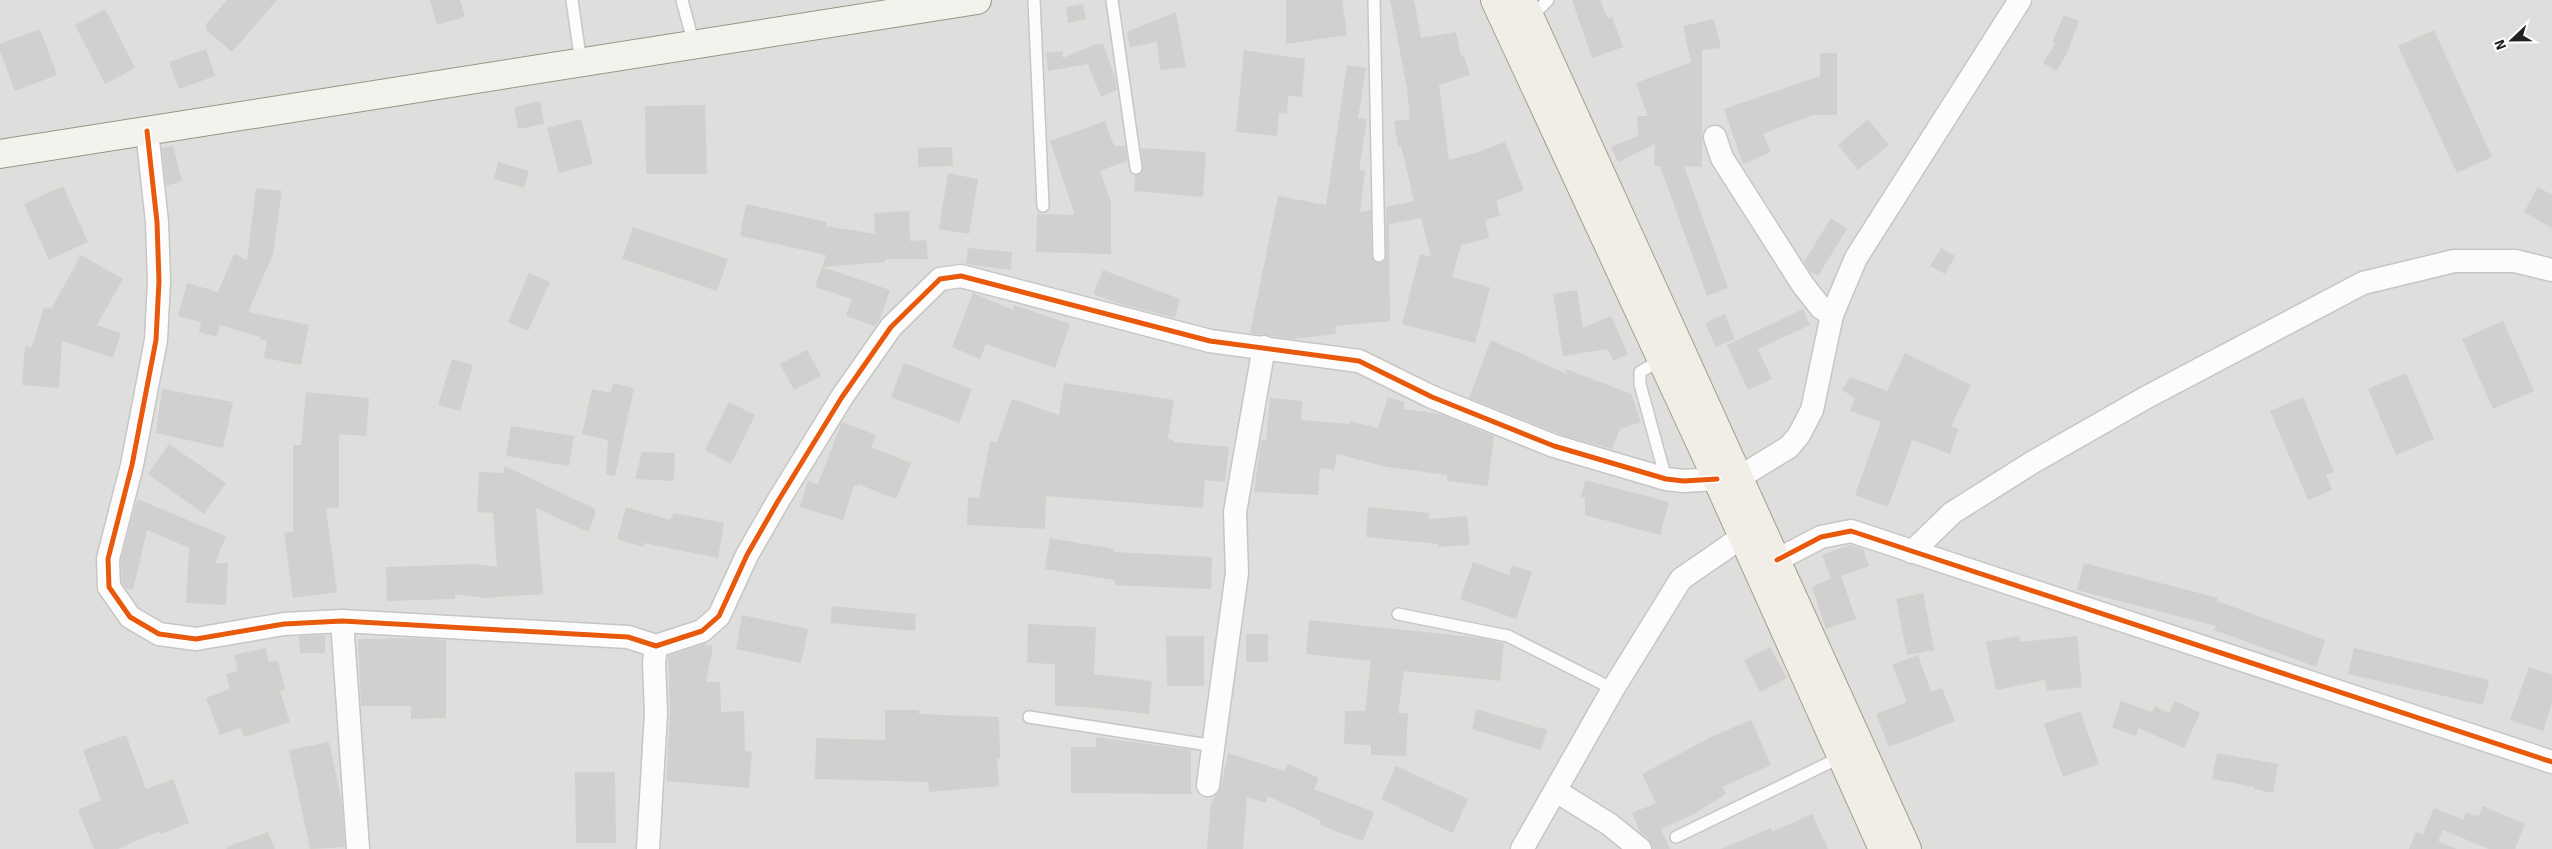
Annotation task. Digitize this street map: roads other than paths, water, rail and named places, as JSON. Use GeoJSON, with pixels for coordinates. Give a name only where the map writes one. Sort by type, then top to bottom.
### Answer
{"type":"FeatureCollection","features":[{"type":"Feature","properties":{"kind":"main road"},"geometry":{"type":"LineString","coordinates":[[0,154],[973,0]]}},
{"type":"Feature","properties":{"kind":"main road"},"geometry":{"type":"LineString","coordinates":[[1496,0],[1661,360],[1776,560],[1907,849]]}},
{"type":"Feature","properties":{"kind":"main road"},"geometry":{"type":"LineString","coordinates":[[1533,6],[1728,478],[1742,537],[1883,849]]}},
{"type":"Feature","properties":{"kind":"street"},"geometry":{"type":"LineString","coordinates":[[147,131],[157,222],[159,281],[156,340],[132,466],[108,559],[109,587],[130,617],[159,634],[187,638],[206,638],[284,624],[342,621],[628,637],[656,646],[702,631],[719,616],[747,555],[778,501],[842,397],[890,327],[940,280],[961,276],[1210,341],[1359,361],[1432,397],[1554,446],[1666,479],[1684,481],[1728,478],[1789,448],[1799,435],[1812,410],[1832,315],[1856,258],[2020,0]]}},
{"type":"Feature","properties":{"kind":"street"},"geometry":{"type":"LineString","coordinates":[[1715,137],[1722,158],[1803,285],[1821,308],[1832,315]]}},
{"type":"Feature","properties":{"kind":"street"},"geometry":{"type":"LineString","coordinates":[[1912,552],[1952,514],[2032,462],[2147,396],[2363,283],[2454,261],[2515,261],[2552,270]]}},
{"type":"Feature","properties":{"kind":"street"},"geometry":{"type":"LineString","coordinates":[[1208,785],[1215,746],[1237,573],[1235,512],[1264,347]]}},
{"type":"Feature","properties":{"kind":"street"},"geometry":{"type":"LineString","coordinates":[[1776,560],[1821,537],[1851,531],[2552,762]]}},
{"type":"Feature","properties":{"kind":"street"},"geometry":{"type":"LineString","coordinates":[[1522,849],[1613,690],[1681,579],[1742,537]]}},
{"type":"Feature","properties":{"kind":"street"},"geometry":{"type":"LineString","coordinates":[[342,621],[358,849]]}},
{"type":"Feature","properties":{"kind":"street"},"geometry":{"type":"LineString","coordinates":[[648,849],[656,713],[654,663],[656,646]]}},
{"type":"Feature","properties":{"kind":"street"},"geometry":{"type":"LineString","coordinates":[[1556,791],[1609,824],[1640,849]]}},
{"type":"Feature","properties":{"kind":"lane"},"geometry":{"type":"LineString","coordinates":[[572,0],[581,62]]}},
{"type":"Feature","properties":{"kind":"lane"},"geometry":{"type":"LineString","coordinates":[[682,0],[694,45]]}},
{"type":"Feature","properties":{"kind":"lane"},"geometry":{"type":"LineString","coordinates":[[1034,0],[1044,206]]}},
{"type":"Feature","properties":{"kind":"lane"},"geometry":{"type":"LineString","coordinates":[[1112,0],[1136,168]]}},
{"type":"Feature","properties":{"kind":"lane"},"geometry":{"type":"LineString","coordinates":[[1374,0],[1379,256]]}},
{"type":"Feature","properties":{"kind":"lane"},"geometry":{"type":"LineString","coordinates":[[1661,360],[1640,372],[1640,384],[1666,479]]}},
{"type":"Feature","properties":{"kind":"lane"},"geometry":{"type":"LineString","coordinates":[[1398,614],[1508,636],[1613,690]]}},
{"type":"Feature","properties":{"kind":"lane"},"geometry":{"type":"LineString","coordinates":[[1029,717],[1215,746]]}},
{"type":"Feature","properties":{"kind":"lane"},"geometry":{"type":"LineString","coordinates":[[1676,837],[1841,757]]}}]}
